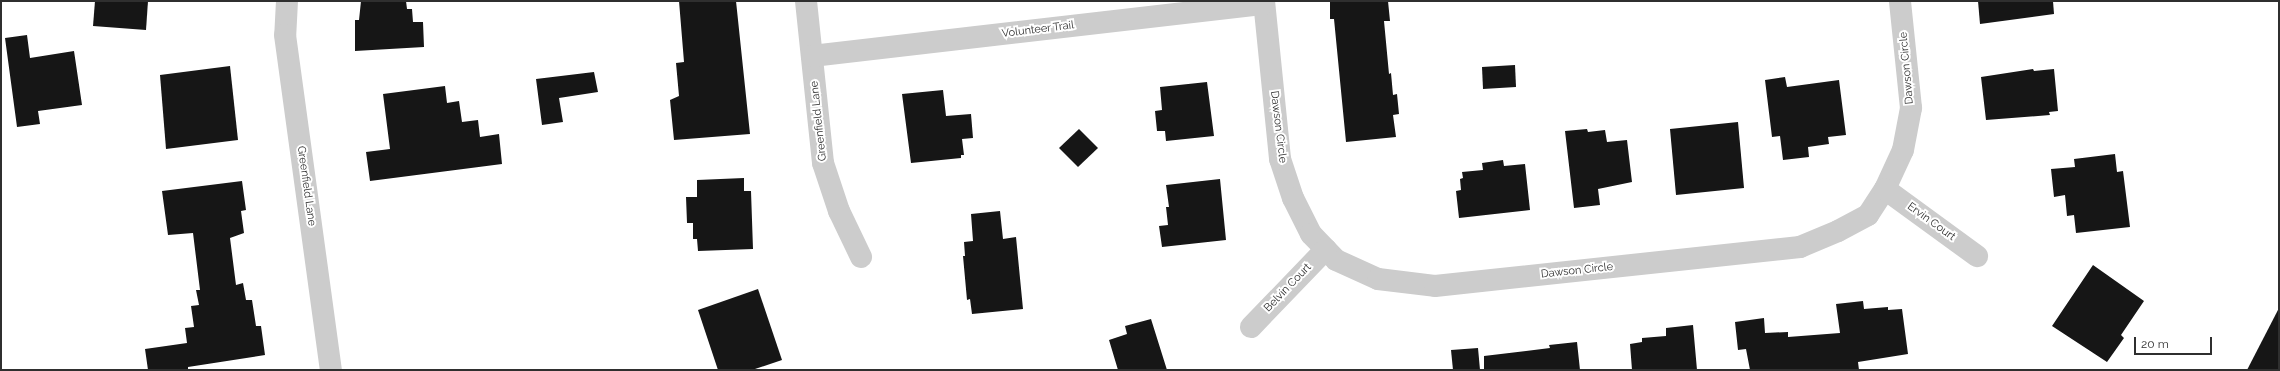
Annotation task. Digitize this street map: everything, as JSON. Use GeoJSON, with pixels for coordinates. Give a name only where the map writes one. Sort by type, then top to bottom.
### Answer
{"type":"FeatureCollection","features":[{"type":"Feature","properties":{"kind":"street","name":"Greenfield Lane"},"geometry":{"type":"LineString","coordinates":[[287,1],[285,35],[331,370]]}},
{"type":"Feature","properties":{"kind":"street","name":"Greenfield Lane"},"geometry":{"type":"LineString","coordinates":[[806,1],[824,164],[839,210],[861,257]]}},
{"type":"Feature","properties":{"kind":"street","name":"Dawson Circle"},"geometry":{"type":"LineString","coordinates":[[1264,2],[1280,160],[1293,198],[1311,234],[1336,260],[1378,279],[1435,286],[1800,246],[1838,231],[1868,215],[1885,189],[1903,150],[1911,108],[1900,1]]}},
{"type":"Feature","properties":{"kind":"street","name":"Volunteer Trail"},"geometry":{"type":"LineString","coordinates":[[812,56],[1264,2]]}},
{"type":"Feature","properties":{"kind":"street","name":"Ervin Court"},"geometry":{"type":"LineString","coordinates":[[1885,189],[1977,256]]}},
{"type":"Feature","properties":{"kind":"street","name":"Belvin Court"},"geometry":{"type":"LineString","coordinates":[[1251,327],[1326,249]]}},
{"type":"Feature","properties":{"kind":"building"},"geometry":{"type":"Polygon","coordinates":[[[95,1],[148,1],[146,30],[93,26],[95,1]]]}},
{"type":"Feature","properties":{"kind":"building"},"geometry":{"type":"Polygon","coordinates":[[[361,1],[406,1],[407,9],[412,9],[413,22],[423,22],[424,47],[355,51],[355,20],[359,20],[361,1]]]}},
{"type":"Feature","properties":{"kind":"building"},"geometry":{"type":"Polygon","coordinates":[[[679,1],[736,1],[750,134],[674,140],[670,100],[679,96],[676,63],[684,62],[679,1]]]}},
{"type":"Feature","properties":{"kind":"building"},"geometry":{"type":"Polygon","coordinates":[[[1330,1],[1388,1],[1390,21],[1384,21],[1389,74],[1391,73],[1393,95],[1397,94],[1399,114],[1393,115],[1396,137],[1346,142],[1334,19],[1330,19],[1330,1]]]}},
{"type":"Feature","properties":{"kind":"building"},"geometry":{"type":"Polygon","coordinates":[[[1978,1],[2053,1],[2054,14],[1980,24],[1978,1]]]}},
{"type":"Feature","properties":{"kind":"building"},"geometry":{"type":"Polygon","coordinates":[[[27,35],[30,58],[74,51],[82,105],[38,111],[40,124],[17,127],[5,38],[27,35]]]}},
{"type":"Feature","properties":{"kind":"building"},"geometry":{"type":"Polygon","coordinates":[[[1515,65],[1516,87],[1483,89],[1482,67],[1515,65]]]}},
{"type":"Feature","properties":{"kind":"building"},"geometry":{"type":"Polygon","coordinates":[[[230,66],[238,140],[166,149],[160,75],[230,66]]]}},
{"type":"Feature","properties":{"kind":"building"},"geometry":{"type":"Polygon","coordinates":[[[2033,69],[2034,71],[2054,69],[2058,111],[2049,112],[2050,115],[1986,120],[1981,77],[2033,69]]]}},
{"type":"Feature","properties":{"kind":"building"},"geometry":{"type":"Polygon","coordinates":[[[594,72],[598,92],[559,98],[563,122],[542,125],[536,79],[594,72]]]}},
{"type":"Feature","properties":{"kind":"building"},"geometry":{"type":"Polygon","coordinates":[[[1785,77],[1787,87],[1839,80],[1846,135],[1828,137],[1829,144],[1808,147],[1809,157],[1783,160],[1780,136],[1772,137],[1765,80],[1785,77]]]}},
{"type":"Feature","properties":{"kind":"building"},"geometry":{"type":"Polygon","coordinates":[[[1207,82],[1214,136],[1166,141],[1165,131],[1157,131],[1155,111],[1162,110],[1160,87],[1207,82]]]}},
{"type":"Feature","properties":{"kind":"building"},"geometry":{"type":"Polygon","coordinates":[[[445,86],[447,103],[459,101],[462,122],[478,120],[480,137],[499,134],[502,164],[370,181],[366,152],[390,149],[383,94],[445,86]]]}},
{"type":"Feature","properties":{"kind":"building"},"geometry":{"type":"Polygon","coordinates":[[[943,90],[946,116],[971,114],[973,138],[962,139],[964,155],[961,155],[961,158],[911,163],[902,94],[943,90]]]}},
{"type":"Feature","properties":{"kind":"building"},"geometry":{"type":"Polygon","coordinates":[[[1738,122],[1744,188],[1676,195],[1670,129],[1738,122]]]}},
{"type":"Feature","properties":{"kind":"building"},"geometry":{"type":"Polygon","coordinates":[[[1079,129],[1098,148],[1078,167],[1059,148],[1079,129]]]}},
{"type":"Feature","properties":{"kind":"building"},"geometry":{"type":"Polygon","coordinates":[[[1587,129],[1588,132],[1605,130],[1607,142],[1627,140],[1632,182],[1598,189],[1600,205],[1574,208],[1565,131],[1587,129]]]}},
{"type":"Feature","properties":{"kind":"building"},"geometry":{"type":"Polygon","coordinates":[[[2115,154],[2117,172],[2123,171],[2130,227],[2076,233],[2074,215],[2067,216],[2065,195],[2054,197],[2051,169],[2075,167],[2074,159],[2115,154]]]}},
{"type":"Feature","properties":{"kind":"building"},"geometry":{"type":"Polygon","coordinates":[[[1503,160],[1504,166],[1525,164],[1530,210],[1459,218],[1456,191],[1461,190],[1460,179],[1463,178],[1462,172],[1483,170],[1482,163],[1503,160]]]}},
{"type":"Feature","properties":{"kind":"building"},"geometry":{"type":"Polygon","coordinates":[[[744,178],[744,191],[751,191],[753,249],[698,251],[697,239],[693,239],[693,223],[687,223],[686,197],[697,197],[697,180],[744,178]]]}},
{"type":"Feature","properties":{"kind":"building"},"geometry":{"type":"Polygon","coordinates":[[[1220,179],[1226,240],[1162,247],[1159,226],[1168,225],[1166,207],[1169,207],[1166,185],[1220,179]]]}},
{"type":"Feature","properties":{"kind":"building"},"geometry":{"type":"Polygon","coordinates":[[[242,181],[246,210],[241,211],[244,233],[230,238],[236,285],[243,283],[246,300],[252,300],[256,326],[261,326],[265,355],[188,367],[188,370],[148,370],[145,349],[187,343],[185,328],[194,327],[191,306],[199,305],[196,290],[200,290],[193,233],[168,235],[162,191],[242,181]]]}},
{"type":"Feature","properties":{"kind":"building"},"geometry":{"type":"Polygon","coordinates":[[[1000,211],[1003,239],[1016,237],[1023,309],[972,314],[970,299],[967,300],[963,256],[965,256],[964,242],[973,241],[971,214],[1000,211]]]}},
{"type":"Feature","properties":{"kind":"building"},"geometry":{"type":"Polygon","coordinates":[[[2093,265],[2144,301],[2121,335],[2124,338],[2107,362],[2052,326],[2093,265]]]}},
{"type":"Feature","properties":{"kind":"building"},"geometry":{"type":"Polygon","coordinates":[[[758,289],[782,360],[752,370],[718,370],[698,310],[758,289]]]}},
{"type":"Feature","properties":{"kind":"building"},"geometry":{"type":"Polygon","coordinates":[[[1863,301],[1864,309],[1888,307],[1888,310],[1902,309],[1908,354],[1858,362],[1859,370],[1750,370],[1746,349],[1738,350],[1735,322],[1764,318],[1765,333],[1788,332],[1788,337],[1840,333],[1836,304],[1863,301]]]}},
{"type":"Feature","properties":{"kind":"building"},"geometry":{"type":"Polygon","coordinates":[[[2279,308],[2279,370],[2247,370],[2279,308]]]}},
{"type":"Feature","properties":{"kind":"building"},"geometry":{"type":"Polygon","coordinates":[[[1151,319],[1167,370],[1118,370],[1109,340],[1127,334],[1125,326],[1151,319]]]}},
{"type":"Feature","properties":{"kind":"building"},"geometry":{"type":"Polygon","coordinates":[[[1693,325],[1697,370],[1632,370],[1630,344],[1642,342],[1642,338],[1666,336],[1666,328],[1693,325]]]}},
{"type":"Feature","properties":{"kind":"building"},"geometry":{"type":"Polygon","coordinates":[[[1577,342],[1580,370],[1484,370],[1484,356],[1550,348],[1549,345],[1577,342]]]}},
{"type":"Feature","properties":{"kind":"building"},"geometry":{"type":"Polygon","coordinates":[[[1478,348],[1480,370],[1453,370],[1451,350],[1478,348]]]}}]}
